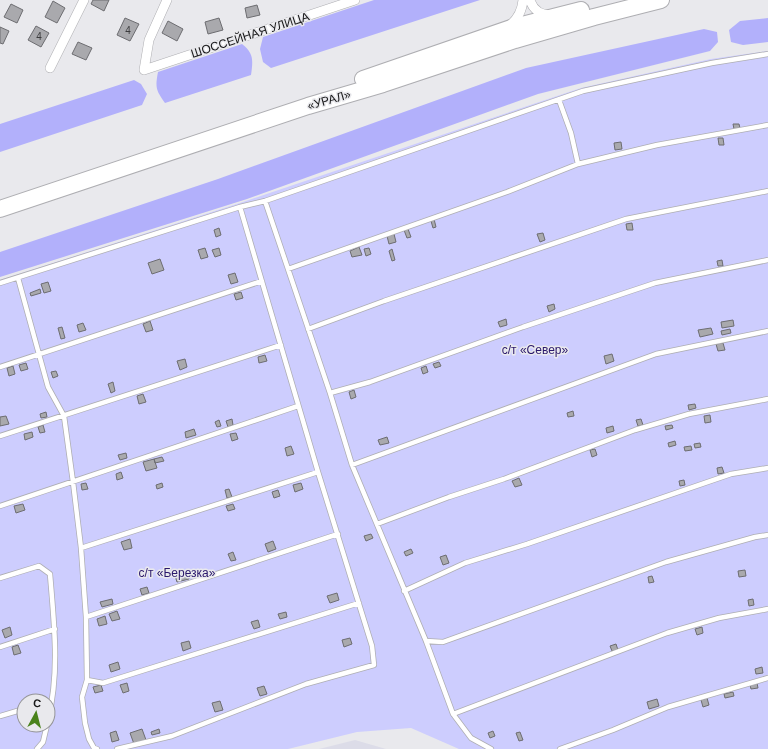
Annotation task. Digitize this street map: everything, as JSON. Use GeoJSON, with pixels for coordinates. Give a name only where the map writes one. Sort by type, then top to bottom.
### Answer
{"type":"FeatureCollection","features":[{"type":"Feature","properties":{"kind":"highway","name":"«УРАЛ»"},"geometry":{"type":"LineString","coordinates":[[0,209],[308,106],[382,84],[530,29],[557,15],[623,0]]}},
{"type":"Feature","properties":{"kind":"highway","name":"«УРАЛ»"},"geometry":{"type":"LineString","coordinates":[[0,200],[505,30],[530,29],[594,17],[661,0]]}},
{"type":"Feature","properties":{"kind":"street"},"geometry":{"type":"LineString","coordinates":[[50,68],[84,0]]}},
{"type":"Feature","properties":{"kind":"street","name":"ШОССЕЙНАЯ УЛИЦА"},"geometry":{"type":"LineString","coordinates":[[167,0],[149,40],[144,70],[356,0]]}},
{"type":"Feature","properties":{"kind":"street"},"geometry":{"type":"LineString","coordinates":[[524,0],[530,29]]}},
{"type":"Feature","properties":{"kind":"street"},"geometry":{"type":"LineString","coordinates":[[505,30],[514,23],[518,17],[522,10],[524,0]]}},
{"type":"Feature","properties":{"kind":"street"},"geometry":{"type":"LineString","coordinates":[[530,0],[532,5],[540,13],[557,15]]}},
{"type":"Feature","properties":{"kind":"lane"},"geometry":{"type":"LineString","coordinates":[[0,283],[240,207],[265,201],[584,91],[712,63],[768,54]]}},
{"type":"Feature","properties":{"kind":"lane"},"geometry":{"type":"LineString","coordinates":[[559,100],[571,133],[578,164]]}},
{"type":"Feature","properties":{"kind":"lane"},"geometry":{"type":"LineString","coordinates":[[288,268],[507,192],[578,164],[657,145],[768,124]]}},
{"type":"Feature","properties":{"kind":"lane"},"geometry":{"type":"LineString","coordinates":[[308,329],[626,219],[768,191]]}},
{"type":"Feature","properties":{"kind":"lane"},"geometry":{"type":"LineString","coordinates":[[265,201],[330,393],[352,465],[426,641],[453,714],[471,738],[491,749]]}},
{"type":"Feature","properties":{"kind":"lane"},"geometry":{"type":"LineString","coordinates":[[117,749],[172,736],[306,684],[374,665],[372,646],[298,406],[240,207]]}},
{"type":"Feature","properties":{"kind":"lane"},"geometry":{"type":"LineString","coordinates":[[330,393],[370,382],[522,327],[655,283],[768,260]]}},
{"type":"Feature","properties":{"kind":"lane"},"geometry":{"type":"LineString","coordinates":[[18,278],[48,387],[64,416],[73,482],[86,617],[87,680],[82,697],[88,739],[94,748],[97,749]]}},
{"type":"Feature","properties":{"kind":"lane"},"geometry":{"type":"LineString","coordinates":[[0,367],[262,281]]}},
{"type":"Feature","properties":{"kind":"lane"},"geometry":{"type":"LineString","coordinates":[[352,465],[656,354],[768,331]]}},
{"type":"Feature","properties":{"kind":"lane"},"geometry":{"type":"LineString","coordinates":[[0,436],[281,345]]}},
{"type":"Feature","properties":{"kind":"lane"},"geometry":{"type":"LineString","coordinates":[[377,524],[449,496],[504,479],[635,430],[689,414],[768,399]]}},
{"type":"Feature","properties":{"kind":"lane"},"geometry":{"type":"LineString","coordinates":[[0,506],[298,406]]}},
{"type":"Feature","properties":{"kind":"lane"},"geometry":{"type":"LineString","coordinates":[[404,591],[464,563],[527,544],[731,474],[768,468]]}},
{"type":"Feature","properties":{"kind":"lane"},"geometry":{"type":"LineString","coordinates":[[80,548],[318,472]]}},
{"type":"Feature","properties":{"kind":"lane"},"geometry":{"type":"LineString","coordinates":[[86,617],[338,534]]}},
{"type":"Feature","properties":{"kind":"lane"},"geometry":{"type":"LineString","coordinates":[[426,641],[443,642],[666,562],[755,537],[768,535]]}},
{"type":"Feature","properties":{"kind":"lane"},"geometry":{"type":"LineString","coordinates":[[0,578],[39,566],[50,574],[55,629],[56,667],[51,693]]}},
{"type":"Feature","properties":{"kind":"lane"},"geometry":{"type":"LineString","coordinates":[[87,680],[103,683],[359,602]]}},
{"type":"Feature","properties":{"kind":"lane"},"geometry":{"type":"LineString","coordinates":[[453,714],[667,634],[719,618],[768,609]]}},
{"type":"Feature","properties":{"kind":"lane"},"geometry":{"type":"LineString","coordinates":[[0,647],[55,629]]}},
{"type":"Feature","properties":{"kind":"lane"},"geometry":{"type":"LineString","coordinates":[[560,749],[613,730],[668,707],[768,678]]}},
{"type":"Feature","properties":{"kind":"lane"},"geometry":{"type":"LineString","coordinates":[[0,716],[16,711]]}},
{"type":"Feature","properties":{"kind":"lane"},"geometry":{"type":"LineString","coordinates":[[37,749],[43,742],[45,733]]}},
{"type":"Feature","properties":{"kind":"shaded area"},"geometry":{"type":"Polygon","coordinates":[[[374,0],[480,0],[271,68],[263,62],[260,49],[263,37],[374,0]]]}},
{"type":"Feature","properties":{"kind":"shaded area"},"geometry":{"type":"Polygon","coordinates":[[[768,18],[768,42],[743,45],[731,42],[729,30],[740,21],[768,18]]]}},
{"type":"Feature","properties":{"kind":"shaded area"},"geometry":{"type":"Polygon","coordinates":[[[704,29],[717,32],[718,42],[710,51],[538,94],[247,199],[0,277],[0,252],[218,179],[526,68],[704,29]]]}},
{"type":"Feature","properties":{"kind":"shaded area"},"geometry":{"type":"Polygon","coordinates":[[[242,44],[251,54],[251,75],[165,103],[157,89],[158,72],[242,44]]]}},
{"type":"Feature","properties":{"kind":"shaded area"},"geometry":{"type":"Polygon","coordinates":[[[134,80],[141,84],[147,94],[142,105],[0,152],[0,124],[134,80]]]}},
{"type":"Feature","properties":{"kind":"shaded area"},"geometry":{"type":"Polygon","coordinates":[[[355,740],[386,749],[319,749],[355,740]]]}},
{"type":"Feature","properties":{"kind":"green space","name":"с/т «Север»"},"geometry":{"type":"Polygon","coordinates":[[[768,51],[768,749],[459,749],[411,728],[357,732],[288,749],[0,749],[0,280],[243,202],[581,88],[711,59],[768,51]]]}},
{"type":"Feature","properties":{"kind":"building"},"geometry":{"type":"Polygon","coordinates":[[[93,0],[109,0],[104,11],[91,4],[93,0]]]}},
{"type":"Feature","properties":{"kind":"building"},"geometry":{"type":"Polygon","coordinates":[[[53,1],[65,8],[57,23],[45,17],[53,1]]]}},
{"type":"Feature","properties":{"kind":"building"},"geometry":{"type":"Polygon","coordinates":[[[11,4],[23,10],[17,23],[4,17],[11,4]]]}},
{"type":"Feature","properties":{"kind":"building"},"geometry":{"type":"Polygon","coordinates":[[[257,5],[260,15],[247,18],[245,8],[257,5]]]}},
{"type":"Feature","properties":{"kind":"building"},"geometry":{"type":"Polygon","coordinates":[[[125,18],[139,24],[130,41],[117,35],[125,18]]]}},
{"type":"Feature","properties":{"kind":"building"},"geometry":{"type":"Polygon","coordinates":[[[219,18],[223,30],[208,34],[205,22],[219,18]]]}},
{"type":"Feature","properties":{"kind":"building"},"geometry":{"type":"Polygon","coordinates":[[[168,21],[183,29],[177,41],[162,33],[168,21]]]}},
{"type":"Feature","properties":{"kind":"building"},"geometry":{"type":"Polygon","coordinates":[[[36,26],[49,33],[41,47],[28,40],[36,26]]]}},
{"type":"Feature","properties":{"kind":"building"},"geometry":{"type":"Polygon","coordinates":[[[0,27],[9,31],[3,44],[0,43],[0,27]]]}},
{"type":"Feature","properties":{"kind":"building"},"geometry":{"type":"Polygon","coordinates":[[[78,42],[92,48],[86,60],[72,54],[78,42]]]}},
{"type":"Feature","properties":{"kind":"building"},"geometry":{"type":"Polygon","coordinates":[[[733,124],[739,124],[740,128],[734,129],[733,124]]]}},
{"type":"Feature","properties":{"kind":"building"},"geometry":{"type":"Polygon","coordinates":[[[718,138],[723,138],[724,145],[719,145],[718,138]]]}},
{"type":"Feature","properties":{"kind":"building"},"geometry":{"type":"Polygon","coordinates":[[[621,142],[622,149],[615,150],[614,143],[621,142]]]}},
{"type":"Feature","properties":{"kind":"building"},"geometry":{"type":"Polygon","coordinates":[[[434,219],[436,227],[433,228],[431,221],[434,219]]]}},
{"type":"Feature","properties":{"kind":"building"},"geometry":{"type":"Polygon","coordinates":[[[632,223],[633,230],[627,230],[626,224],[632,223]]]}},
{"type":"Feature","properties":{"kind":"building"},"geometry":{"type":"Polygon","coordinates":[[[219,228],[221,235],[216,237],[214,230],[219,228]]]}},
{"type":"Feature","properties":{"kind":"building"},"geometry":{"type":"Polygon","coordinates":[[[408,229],[411,237],[407,238],[404,230],[408,229]]]}},
{"type":"Feature","properties":{"kind":"building"},"geometry":{"type":"Polygon","coordinates":[[[543,233],[545,240],[540,242],[537,234],[543,233]]]}},
{"type":"Feature","properties":{"kind":"building"},"geometry":{"type":"Polygon","coordinates":[[[394,234],[396,242],[389,244],[387,236],[394,234]]]}},
{"type":"Feature","properties":{"kind":"building"},"geometry":{"type":"Polygon","coordinates":[[[359,247],[362,255],[352,257],[350,251],[359,247]]]}},
{"type":"Feature","properties":{"kind":"building"},"geometry":{"type":"Polygon","coordinates":[[[205,248],[208,257],[201,259],[198,250],[205,248]]]}},
{"type":"Feature","properties":{"kind":"building"},"geometry":{"type":"Polygon","coordinates":[[[219,248],[221,255],[215,257],[212,250],[219,248]]]}},
{"type":"Feature","properties":{"kind":"building"},"geometry":{"type":"Polygon","coordinates":[[[369,248],[371,254],[366,256],[364,249],[369,248]]]}},
{"type":"Feature","properties":{"kind":"building"},"geometry":{"type":"Polygon","coordinates":[[[392,249],[395,260],[392,261],[389,251],[392,249]]]}},
{"type":"Feature","properties":{"kind":"building"},"geometry":{"type":"Polygon","coordinates":[[[160,259],[164,270],[152,274],[148,263],[160,259]]]}},
{"type":"Feature","properties":{"kind":"building"},"geometry":{"type":"Polygon","coordinates":[[[722,260],[723,266],[718,266],[717,261],[722,260]]]}},
{"type":"Feature","properties":{"kind":"building"},"geometry":{"type":"Polygon","coordinates":[[[235,273],[238,282],[231,284],[228,275],[235,273]]]}},
{"type":"Feature","properties":{"kind":"building"},"geometry":{"type":"Polygon","coordinates":[[[48,282],[51,291],[44,293],[41,284],[48,282]]]}},
{"type":"Feature","properties":{"kind":"building"},"geometry":{"type":"Polygon","coordinates":[[[40,289],[41,293],[31,296],[30,293],[40,289]]]}},
{"type":"Feature","properties":{"kind":"building"},"geometry":{"type":"Polygon","coordinates":[[[241,292],[243,298],[236,300],[234,294],[241,292]]]}},
{"type":"Feature","properties":{"kind":"building"},"geometry":{"type":"Polygon","coordinates":[[[554,304],[555,309],[549,312],[547,306],[554,304]]]}},
{"type":"Feature","properties":{"kind":"building"},"geometry":{"type":"Polygon","coordinates":[[[506,319],[507,325],[500,327],[498,322],[506,319]]]}},
{"type":"Feature","properties":{"kind":"building"},"geometry":{"type":"Polygon","coordinates":[[[733,320],[734,326],[722,328],[721,322],[733,320]]]}},
{"type":"Feature","properties":{"kind":"building"},"geometry":{"type":"Polygon","coordinates":[[[150,321],[153,330],[146,332],[143,324],[150,321]]]}},
{"type":"Feature","properties":{"kind":"building"},"geometry":{"type":"Polygon","coordinates":[[[83,323],[86,330],[79,332],[77,325],[83,323]]]}},
{"type":"Feature","properties":{"kind":"building"},"geometry":{"type":"Polygon","coordinates":[[[62,327],[65,338],[61,339],[58,328],[62,327]]]}},
{"type":"Feature","properties":{"kind":"building"},"geometry":{"type":"Polygon","coordinates":[[[711,328],[713,334],[700,337],[698,330],[711,328]]]}},
{"type":"Feature","properties":{"kind":"building"},"geometry":{"type":"Polygon","coordinates":[[[730,329],[731,333],[722,335],[721,331],[730,329]]]}},
{"type":"Feature","properties":{"kind":"building"},"geometry":{"type":"Polygon","coordinates":[[[723,343],[725,350],[718,351],[716,344],[723,343]]]}},
{"type":"Feature","properties":{"kind":"building"},"geometry":{"type":"Polygon","coordinates":[[[612,354],[614,361],[606,364],[604,356],[612,354]]]}},
{"type":"Feature","properties":{"kind":"building"},"geometry":{"type":"Polygon","coordinates":[[[265,355],[267,361],[259,363],[258,357],[265,355]]]}},
{"type":"Feature","properties":{"kind":"building"},"geometry":{"type":"Polygon","coordinates":[[[185,359],[187,367],[180,370],[177,361],[185,359]]]}},
{"type":"Feature","properties":{"kind":"building"},"geometry":{"type":"Polygon","coordinates":[[[439,362],[441,366],[435,368],[433,364],[439,362]]]}},
{"type":"Feature","properties":{"kind":"building"},"geometry":{"type":"Polygon","coordinates":[[[26,363],[28,369],[21,371],[19,365],[26,363]]]}},
{"type":"Feature","properties":{"kind":"building"},"geometry":{"type":"Polygon","coordinates":[[[13,366],[15,374],[9,376],[7,368],[13,366]]]}},
{"type":"Feature","properties":{"kind":"building"},"geometry":{"type":"Polygon","coordinates":[[[426,366],[428,372],[423,374],[421,368],[426,366]]]}},
{"type":"Feature","properties":{"kind":"building"},"geometry":{"type":"Polygon","coordinates":[[[56,371],[58,376],[53,378],[51,372],[56,371]]]}},
{"type":"Feature","properties":{"kind":"building"},"geometry":{"type":"Polygon","coordinates":[[[113,382],[115,391],[111,393],[108,384],[113,382]]]}},
{"type":"Feature","properties":{"kind":"building"},"geometry":{"type":"Polygon","coordinates":[[[354,390],[356,397],[351,399],[349,392],[354,390]]]}},
{"type":"Feature","properties":{"kind":"building"},"geometry":{"type":"Polygon","coordinates":[[[143,394],[146,402],[139,404],[137,396],[143,394]]]}},
{"type":"Feature","properties":{"kind":"building"},"geometry":{"type":"Polygon","coordinates":[[[695,404],[696,408],[689,410],[688,405],[695,404]]]}},
{"type":"Feature","properties":{"kind":"building"},"geometry":{"type":"Polygon","coordinates":[[[573,411],[574,416],[568,417],[567,413],[573,411]]]}},
{"type":"Feature","properties":{"kind":"building"},"geometry":{"type":"Polygon","coordinates":[[[46,412],[47,417],[41,418],[40,414],[46,412]]]}},
{"type":"Feature","properties":{"kind":"building"},"geometry":{"type":"Polygon","coordinates":[[[710,415],[711,422],[705,423],[704,416],[710,415]]]}},
{"type":"Feature","properties":{"kind":"building"},"geometry":{"type":"Polygon","coordinates":[[[6,416],[9,424],[0,426],[0,417],[6,416]]]}},
{"type":"Feature","properties":{"kind":"building"},"geometry":{"type":"Polygon","coordinates":[[[232,419],[233,425],[228,427],[226,421],[232,419]]]}},
{"type":"Feature","properties":{"kind":"building"},"geometry":{"type":"Polygon","coordinates":[[[641,419],[643,425],[638,426],[636,420],[641,419]]]}},
{"type":"Feature","properties":{"kind":"building"},"geometry":{"type":"Polygon","coordinates":[[[219,420],[221,426],[217,427],[215,422],[219,420]]]}},
{"type":"Feature","properties":{"kind":"building"},"geometry":{"type":"Polygon","coordinates":[[[43,425],[45,432],[40,433],[38,427],[43,425]]]}},
{"type":"Feature","properties":{"kind":"building"},"geometry":{"type":"Polygon","coordinates":[[[672,425],[673,428],[666,430],[665,426],[672,425]]]}},
{"type":"Feature","properties":{"kind":"building"},"geometry":{"type":"Polygon","coordinates":[[[613,426],[614,431],[607,433],[606,428],[613,426]]]}},
{"type":"Feature","properties":{"kind":"building"},"geometry":{"type":"Polygon","coordinates":[[[194,429],[196,435],[186,438],[185,432],[194,429]]]}},
{"type":"Feature","properties":{"kind":"building"},"geometry":{"type":"Polygon","coordinates":[[[32,432],[33,437],[25,440],[24,434],[32,432]]]}},
{"type":"Feature","properties":{"kind":"building"},"geometry":{"type":"Polygon","coordinates":[[[236,433],[238,439],[232,441],[230,434],[236,433]]]}},
{"type":"Feature","properties":{"kind":"building"},"geometry":{"type":"Polygon","coordinates":[[[387,437],[389,443],[380,445],[378,440],[387,437]]]}},
{"type":"Feature","properties":{"kind":"building"},"geometry":{"type":"Polygon","coordinates":[[[675,441],[676,445],[669,447],[668,443],[675,441]]]}},
{"type":"Feature","properties":{"kind":"building"},"geometry":{"type":"Polygon","coordinates":[[[700,443],[701,447],[695,448],[694,444],[700,443]]]}},
{"type":"Feature","properties":{"kind":"building"},"geometry":{"type":"Polygon","coordinates":[[[291,446],[294,454],[287,456],[285,448],[291,446]]]}},
{"type":"Feature","properties":{"kind":"building"},"geometry":{"type":"Polygon","coordinates":[[[691,446],[692,450],[685,451],[684,447],[691,446]]]}},
{"type":"Feature","properties":{"kind":"building"},"geometry":{"type":"Polygon","coordinates":[[[595,449],[597,455],[592,457],[590,450],[595,449]]]}},
{"type":"Feature","properties":{"kind":"building"},"geometry":{"type":"Polygon","coordinates":[[[126,453],[127,458],[120,460],[118,455],[126,453]]]}},
{"type":"Feature","properties":{"kind":"building"},"geometry":{"type":"Polygon","coordinates":[[[162,457],[164,461],[155,463],[154,459],[162,457]]]}},
{"type":"Feature","properties":{"kind":"building"},"geometry":{"type":"Polygon","coordinates":[[[154,459],[157,468],[146,471],[143,462],[154,459]]]}},
{"type":"Feature","properties":{"kind":"building"},"geometry":{"type":"Polygon","coordinates":[[[722,467],[724,473],[718,474],[717,468],[722,467]]]}},
{"type":"Feature","properties":{"kind":"building"},"geometry":{"type":"Polygon","coordinates":[[[121,472],[123,478],[117,480],[116,474],[121,472]]]}},
{"type":"Feature","properties":{"kind":"building"},"geometry":{"type":"Polygon","coordinates":[[[519,478],[522,485],[515,487],[512,481],[519,478]]]}},
{"type":"Feature","properties":{"kind":"building"},"geometry":{"type":"Polygon","coordinates":[[[684,480],[685,485],[680,486],[679,481],[684,480]]]}},
{"type":"Feature","properties":{"kind":"building"},"geometry":{"type":"Polygon","coordinates":[[[86,483],[88,489],[82,490],[81,484],[86,483]]]}},
{"type":"Feature","properties":{"kind":"building"},"geometry":{"type":"Polygon","coordinates":[[[162,483],[163,487],[157,489],[156,485],[162,483]]]}},
{"type":"Feature","properties":{"kind":"building"},"geometry":{"type":"Polygon","coordinates":[[[301,483],[303,489],[295,492],[293,485],[301,483]]]}},
{"type":"Feature","properties":{"kind":"building"},"geometry":{"type":"Polygon","coordinates":[[[229,489],[232,497],[227,498],[225,490],[229,489]]]}},
{"type":"Feature","properties":{"kind":"building"},"geometry":{"type":"Polygon","coordinates":[[[278,490],[280,496],[274,498],[272,492],[278,490]]]}},
{"type":"Feature","properties":{"kind":"building"},"geometry":{"type":"Polygon","coordinates":[[[23,504],[25,510],[16,513],[14,506],[23,504]]]}},
{"type":"Feature","properties":{"kind":"building"},"geometry":{"type":"Polygon","coordinates":[[[233,504],[235,509],[228,511],[226,506],[233,504]]]}},
{"type":"Feature","properties":{"kind":"building"},"geometry":{"type":"Polygon","coordinates":[[[371,534],[373,538],[366,541],[364,536],[371,534]]]}},
{"type":"Feature","properties":{"kind":"building"},"geometry":{"type":"Polygon","coordinates":[[[130,539],[132,548],[124,550],[121,542],[130,539]]]}},
{"type":"Feature","properties":{"kind":"building"},"geometry":{"type":"Polygon","coordinates":[[[273,541],[276,549],[268,552],[265,544],[273,541]]]}},
{"type":"Feature","properties":{"kind":"building"},"geometry":{"type":"Polygon","coordinates":[[[411,549],[413,553],[406,556],[404,552],[411,549]]]}},
{"type":"Feature","properties":{"kind":"building"},"geometry":{"type":"Polygon","coordinates":[[[233,552],[236,560],[231,561],[228,554],[233,552]]]}},
{"type":"Feature","properties":{"kind":"building"},"geometry":{"type":"Polygon","coordinates":[[[446,555],[449,563],[443,565],[440,557],[446,555]]]}},
{"type":"Feature","properties":{"kind":"building"},"geometry":{"type":"Polygon","coordinates":[[[745,570],[746,576],[739,577],[738,571],[745,570]]]}},
{"type":"Feature","properties":{"kind":"building"},"geometry":{"type":"Polygon","coordinates":[[[187,572],[189,579],[177,582],[175,576],[187,572]]]}},
{"type":"Feature","properties":{"kind":"building"},"geometry":{"type":"Polygon","coordinates":[[[652,576],[654,582],[649,583],[648,577],[652,576]]]}},
{"type":"Feature","properties":{"kind":"building"},"geometry":{"type":"Polygon","coordinates":[[[147,587],[149,593],[142,595],[140,589],[147,587]]]}},
{"type":"Feature","properties":{"kind":"building"},"geometry":{"type":"Polygon","coordinates":[[[337,593],[339,600],[330,603],[327,596],[337,593]]]}},
{"type":"Feature","properties":{"kind":"building"},"geometry":{"type":"Polygon","coordinates":[[[112,599],[113,604],[102,607],[100,602],[112,599]]]}},
{"type":"Feature","properties":{"kind":"building"},"geometry":{"type":"Polygon","coordinates":[[[753,599],[754,605],[749,606],[748,600],[753,599]]]}},
{"type":"Feature","properties":{"kind":"building"},"geometry":{"type":"Polygon","coordinates":[[[117,611],[120,619],[112,621],[109,614],[117,611]]]}},
{"type":"Feature","properties":{"kind":"building"},"geometry":{"type":"Polygon","coordinates":[[[286,612],[287,617],[280,619],[278,614],[286,612]]]}},
{"type":"Feature","properties":{"kind":"building"},"geometry":{"type":"Polygon","coordinates":[[[105,616],[107,624],[99,626],[97,619],[105,616]]]}},
{"type":"Feature","properties":{"kind":"building"},"geometry":{"type":"Polygon","coordinates":[[[258,620],[260,627],[254,629],[251,622],[258,620]]]}},
{"type":"Feature","properties":{"kind":"building"},"geometry":{"type":"Polygon","coordinates":[[[10,627],[12,635],[5,638],[2,630],[10,627]]]}},
{"type":"Feature","properties":{"kind":"building"},"geometry":{"type":"Polygon","coordinates":[[[702,627],[703,633],[697,635],[695,629],[702,627]]]}},
{"type":"Feature","properties":{"kind":"building"},"geometry":{"type":"Polygon","coordinates":[[[350,638],[352,644],[344,647],[342,640],[350,638]]]}},
{"type":"Feature","properties":{"kind":"building"},"geometry":{"type":"Polygon","coordinates":[[[189,641],[191,648],[183,651],[181,643],[189,641]]]}},
{"type":"Feature","properties":{"kind":"building"},"geometry":{"type":"Polygon","coordinates":[[[616,644],[618,650],[612,651],[610,646],[616,644]]]}},
{"type":"Feature","properties":{"kind":"building"},"geometry":{"type":"Polygon","coordinates":[[[18,645],[21,653],[14,655],[12,647],[18,645]]]}},
{"type":"Feature","properties":{"kind":"building"},"geometry":{"type":"Polygon","coordinates":[[[118,662],[120,669],[111,672],[109,665],[118,662]]]}},
{"type":"Feature","properties":{"kind":"building"},"geometry":{"type":"Polygon","coordinates":[[[762,667],[763,673],[756,674],[755,669],[762,667]]]}},
{"type":"Feature","properties":{"kind":"building"},"geometry":{"type":"Polygon","coordinates":[[[127,683],[129,691],[123,693],[120,685],[127,683]]]}},
{"type":"Feature","properties":{"kind":"building"},"geometry":{"type":"Polygon","coordinates":[[[757,683],[758,688],[751,689],[750,685],[757,683]]]}},
{"type":"Feature","properties":{"kind":"building"},"geometry":{"type":"Polygon","coordinates":[[[101,685],[103,691],[95,693],[93,687],[101,685]]]}},
{"type":"Feature","properties":{"kind":"building"},"geometry":{"type":"Polygon","coordinates":[[[264,686],[267,694],[260,696],[257,688],[264,686]]]}},
{"type":"Feature","properties":{"kind":"building"},"geometry":{"type":"Polygon","coordinates":[[[733,692],[734,696],[725,698],[724,694],[733,692]]]}},
{"type":"Feature","properties":{"kind":"building"},"geometry":{"type":"Polygon","coordinates":[[[707,698],[709,705],[703,707],[701,700],[707,698]]]}},
{"type":"Feature","properties":{"kind":"building"},"geometry":{"type":"Polygon","coordinates":[[[657,699],[659,706],[649,709],[647,702],[657,699]]]}},
{"type":"Feature","properties":{"kind":"building"},"geometry":{"type":"Polygon","coordinates":[[[220,701],[223,710],[215,712],[212,703],[220,701]]]}},
{"type":"Feature","properties":{"kind":"building"},"geometry":{"type":"Polygon","coordinates":[[[142,729],[146,740],[134,744],[130,733],[142,729]]]}},
{"type":"Feature","properties":{"kind":"building"},"geometry":{"type":"Polygon","coordinates":[[[159,729],[160,733],[152,735],[151,732],[159,729]]]}},
{"type":"Feature","properties":{"kind":"building"},"geometry":{"type":"Polygon","coordinates":[[[116,731],[119,740],[112,742],[110,733],[116,731]]]}},
{"type":"Feature","properties":{"kind":"building"},"geometry":{"type":"Polygon","coordinates":[[[493,731],[495,736],[490,738],[488,733],[493,731]]]}},
{"type":"Feature","properties":{"kind":"building"},"geometry":{"type":"Polygon","coordinates":[[[520,732],[523,740],[519,741],[516,733],[520,732]]]}},
{"type":"Feature","properties":{"kind":"park label","name":"с/т «Березка»"},"geometry":{"type":"Point","coordinates":[177,573]}}]}
